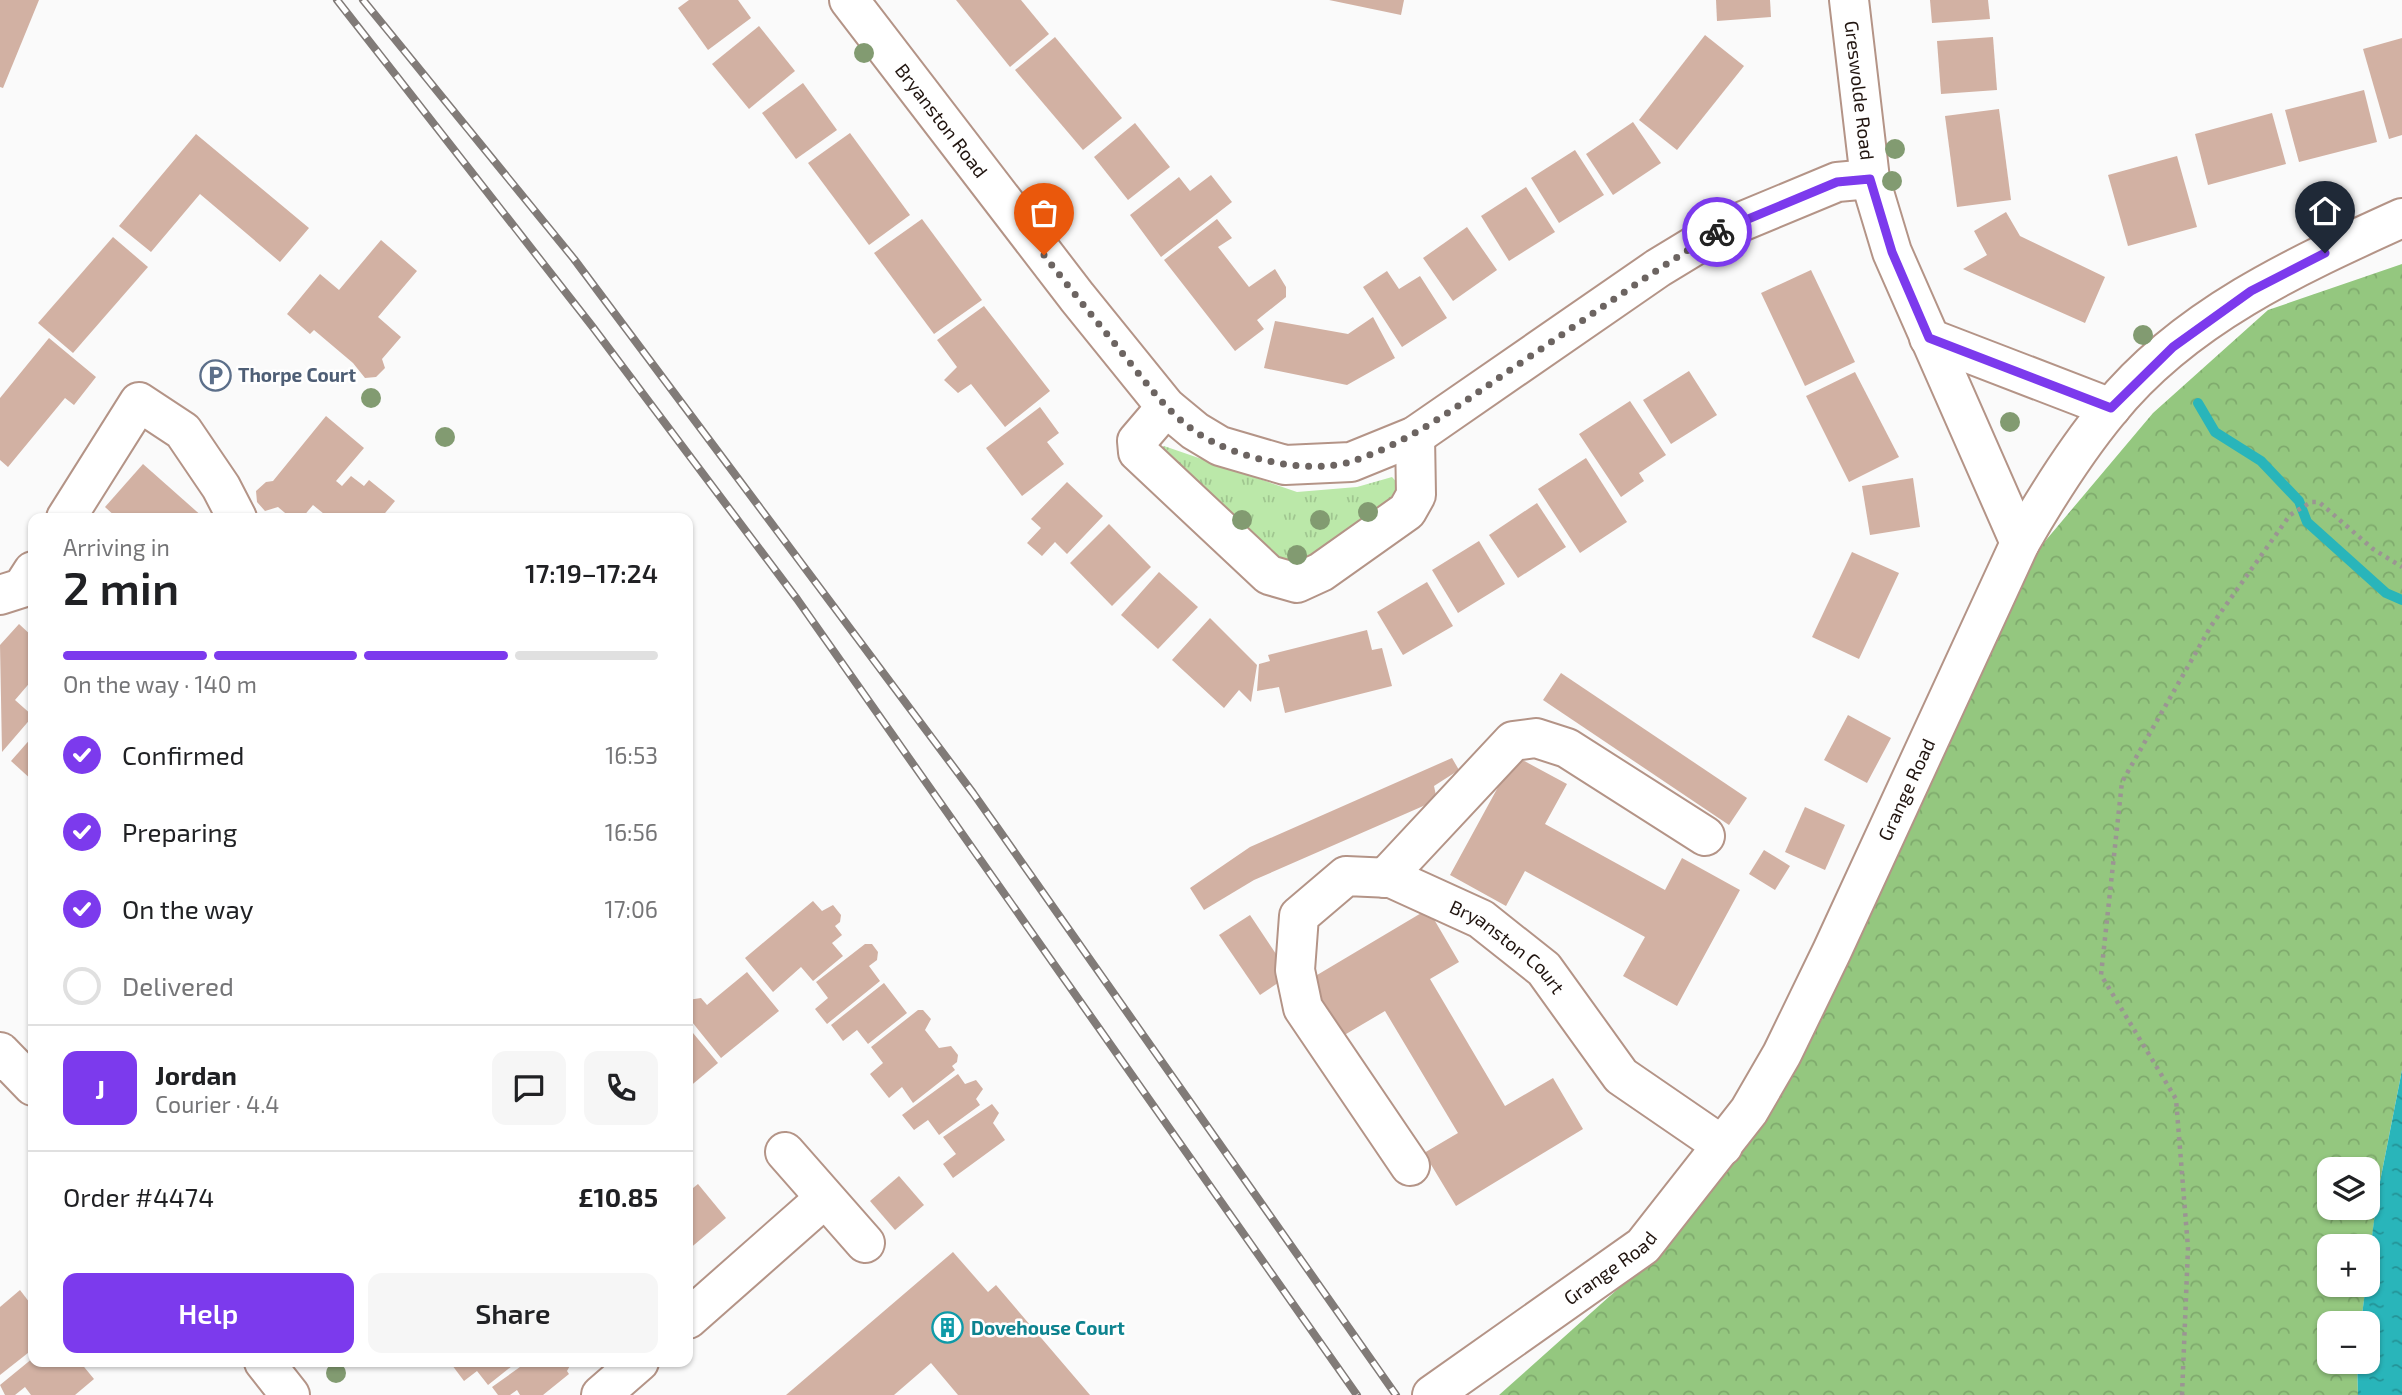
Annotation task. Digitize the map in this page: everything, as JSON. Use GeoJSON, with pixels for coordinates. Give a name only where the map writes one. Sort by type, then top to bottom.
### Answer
{"type":"FeatureCollection","features":[{"type":"Feature","properties":{"kind":"main road","name":"Bryanston Road"},"geometry":{"type":"LineString","coordinates":[[849,0],[1077,297],[1166,407],[1195,432],[1220,446],[1285,465],[1351,462],[1415,436],[1658,268],[1719,231],[1837,182],[1870,179]]}},
{"type":"Feature","properties":{"kind":"main road","name":"Greswolde Road"},"geometry":{"type":"LineString","coordinates":[[1849,0],[1870,179],[1892,252],[2020,543]]}},
{"type":"Feature","properties":{"kind":"main road","name":"Grange Road"},"geometry":{"type":"LineString","coordinates":[[1432,1395],[1643,1246],[1749,1111],[1788,1042],[2020,543],[2058,478],[2111,408],[2173,347],[2251,291],[2402,218]]}},
{"type":"Feature","properties":{"kind":"main road"},"geometry":{"type":"LineString","coordinates":[[1929,338],[2111,408]]}},
{"type":"Feature","properties":{"kind":"main road"},"geometry":{"type":"LineString","coordinates":[[69,513],[139,402],[183,431],[229,502]]}},
{"type":"Feature","properties":{"kind":"main road"},"geometry":{"type":"LineString","coordinates":[[1166,407],[1137,441],[1138,452],[1269,575],[1297,583],[1321,572],[1407,511],[1416,495],[1415,436]]}},
{"type":"Feature","properties":{"kind":"main road"},"geometry":{"type":"LineString","coordinates":[[0,595],[22,588],[28,579]]}},
{"type":"Feature","properties":{"kind":"main road"},"geometry":{"type":"LineString","coordinates":[[1385,878],[1513,741],[1536,738],[1567,748],[1705,836]]}},
{"type":"Feature","properties":{"kind":"main road","name":"Bryanston Court"},"geometry":{"type":"LineString","coordinates":[[1410,1166],[1303,1008],[1295,970],[1299,916],[1346,876],[1391,878],[1481,919],[1544,969],[1621,1076],[1723,1146]]}},
{"type":"Feature","properties":{"kind":"main road"},"geometry":{"type":"LineString","coordinates":[[0,1052],[28,1077]]}},
{"type":"Feature","properties":{"kind":"main road"},"geometry":{"type":"LineString","coordinates":[[785,1152],[865,1243]]}},
{"type":"Feature","properties":{"kind":"main road"},"geometry":{"type":"LineString","coordinates":[[693,1315],[824,1199]]}},
{"type":"Feature","properties":{"kind":"main road"},"geometry":{"type":"LineString","coordinates":[[268,1367],[290,1395]]}},
{"type":"Feature","properties":{"kind":"main road"},"geometry":{"type":"LineString","coordinates":[[601,1395],[633,1367]]}},
{"type":"Feature","properties":{"kind":"path"},"geometry":{"type":"LineString","coordinates":[[2182,1395],[2188,1248],[2176,1099],[2101,975],[2122,782],[2211,626],[2290,515],[2311,502],[2319,502],[2373,549],[2402,567]]}},
{"type":"Feature","properties":{"kind":"green space"},"geometry":{"type":"Polygon","coordinates":[[[2402,264],[2402,1070],[2380,1182],[2380,1157],[2317,1157],[2317,1220],[2374,1220],[2373,1234],[2317,1234],[2317,1297],[2364,1297],[2363,1311],[2317,1311],[2317,1374],[2357,1374],[2358,1395],[1499,1395],[1639,1270],[1786,1084],[2041,546],[2153,413],[2268,310],[2402,264]]]}},
{"type":"Feature","properties":{"kind":"green space"},"geometry":{"type":"Polygon","coordinates":[[[1164,446],[1297,492],[1357,487],[1392,477],[1403,489],[1394,513],[1287,572],[1157,452],[1164,446]]]}},
{"type":"Feature","properties":{"kind":"water"},"geometry":{"type":"Polygon","coordinates":[[[2402,1070],[2402,1395],[2358,1395],[2357,1374],[2380,1374],[2380,1311],[2363,1311],[2364,1297],[2380,1297],[2380,1234],[2372,1234],[2374,1220],[2380,1220],[2380,1182],[2402,1070]]]}},
{"type":"Feature","properties":{"kind":"building"},"geometry":{"type":"Polygon","coordinates":[[[0,0],[39,0],[3,88],[0,87],[0,0]]]}},
{"type":"Feature","properties":{"kind":"building"},"geometry":{"type":"Polygon","coordinates":[[[689,0],[738,0],[751,18],[708,50],[678,8],[689,0]]]}},
{"type":"Feature","properties":{"kind":"building"},"geometry":{"type":"Polygon","coordinates":[[[956,0],[1021,0],[1049,34],[1010,67],[956,0]]]}},
{"type":"Feature","properties":{"kind":"building"},"geometry":{"type":"Polygon","coordinates":[[[1329,0],[1404,0],[1401,15],[1329,0]]]}},
{"type":"Feature","properties":{"kind":"building"},"geometry":{"type":"Polygon","coordinates":[[[1716,0],[1770,0],[1771,17],[1717,21],[1716,0]]]}},
{"type":"Feature","properties":{"kind":"building"},"geometry":{"type":"Polygon","coordinates":[[[1930,0],[1988,0],[1990,19],[1932,23],[1930,0]]]}},
{"type":"Feature","properties":{"kind":"building"},"geometry":{"type":"Polygon","coordinates":[[[759,26],[795,71],[749,109],[712,64],[759,26]]]}},
{"type":"Feature","properties":{"kind":"building"},"geometry":{"type":"Polygon","coordinates":[[[1705,35],[1744,66],[1677,150],[1639,120],[1705,35]]]}},
{"type":"Feature","properties":{"kind":"building"},"geometry":{"type":"Polygon","coordinates":[[[1055,37],[1122,118],[1083,150],[1015,70],[1055,37]]]}},
{"type":"Feature","properties":{"kind":"building"},"geometry":{"type":"Polygon","coordinates":[[[1993,37],[1997,90],[1941,94],[1937,41],[1993,37]]]}},
{"type":"Feature","properties":{"kind":"building"},"geometry":{"type":"Polygon","coordinates":[[[2402,38],[2402,135],[2389,139],[2363,49],[2402,38]]]}},
{"type":"Feature","properties":{"kind":"building"},"geometry":{"type":"Polygon","coordinates":[[[803,83],[837,130],[796,159],[762,113],[803,83]]]}},
{"type":"Feature","properties":{"kind":"building"},"geometry":{"type":"Polygon","coordinates":[[[2364,90],[2377,142],[2299,162],[2285,110],[2364,90]]]}},
{"type":"Feature","properties":{"kind":"building"},"geometry":{"type":"Polygon","coordinates":[[[1999,109],[2011,200],[1957,207],[1945,116],[1999,109]]]}},
{"type":"Feature","properties":{"kind":"building"},"geometry":{"type":"Polygon","coordinates":[[[2272,113],[2286,164],[2208,185],[2195,134],[2272,113]]]}},
{"type":"Feature","properties":{"kind":"building"},"geometry":{"type":"Polygon","coordinates":[[[1633,122],[1661,163],[1613,195],[1586,154],[1633,122]]]}},
{"type":"Feature","properties":{"kind":"building"},"geometry":{"type":"Polygon","coordinates":[[[1135,123],[1170,167],[1128,200],[1094,157],[1135,123]]]}},
{"type":"Feature","properties":{"kind":"building"},"geometry":{"type":"Polygon","coordinates":[[[850,133],[910,215],[869,245],[808,163],[850,133]]]}},
{"type":"Feature","properties":{"kind":"building"},"geometry":{"type":"Polygon","coordinates":[[[196,134],[309,228],[280,262],[200,194],[151,252],[119,226],[196,134]]]}},
{"type":"Feature","properties":{"kind":"building"},"geometry":{"type":"Polygon","coordinates":[[[1575,150],[1604,195],[1559,223],[1531,178],[1575,150]]]}},
{"type":"Feature","properties":{"kind":"building"},"geometry":{"type":"Polygon","coordinates":[[[2177,156],[2197,227],[2128,246],[2108,175],[2177,156]]]}},
{"type":"Feature","properties":{"kind":"building"},"geometry":{"type":"Polygon","coordinates":[[[1211,175],[1232,202],[1161,257],[1130,215],[1179,177],[1190,191],[1211,175]]]}},
{"type":"Feature","properties":{"kind":"building"},"geometry":{"type":"Polygon","coordinates":[[[1526,187],[1555,232],[1509,261],[1481,216],[1526,187]]]}},
{"type":"Feature","properties":{"kind":"building"},"geometry":{"type":"Polygon","coordinates":[[[2006,212],[2020,236],[2105,277],[2085,323],[1963,269],[1987,255],[1974,231],[2006,212]]]}},
{"type":"Feature","properties":{"kind":"building"},"geometry":{"type":"Polygon","coordinates":[[[922,219],[982,300],[934,334],[874,253],[922,219]]]}},
{"type":"Feature","properties":{"kind":"building"},"geometry":{"type":"Polygon","coordinates":[[[1217,219],[1232,238],[1218,247],[1249,287],[1275,269],[1286,287],[1286,297],[1257,320],[1264,329],[1235,351],[1164,260],[1217,219]]]}},
{"type":"Feature","properties":{"kind":"building"},"geometry":{"type":"Polygon","coordinates":[[[1467,227],[1497,270],[1453,301],[1423,258],[1467,227]]]}},
{"type":"Feature","properties":{"kind":"building"},"geometry":{"type":"Polygon","coordinates":[[[113,237],[148,267],[73,353],[38,323],[113,237]]]}},
{"type":"Feature","properties":{"kind":"building"},"geometry":{"type":"Polygon","coordinates":[[[381,240],[417,271],[378,317],[401,337],[382,359],[385,368],[376,377],[365,378],[353,363],[314,330],[310,334],[287,314],[320,274],[339,290],[381,240]]]}},
{"type":"Feature","properties":{"kind":"building"},"geometry":{"type":"Polygon","coordinates":[[[1811,270],[1855,362],[1805,386],[1761,293],[1811,270]]]}},
{"type":"Feature","properties":{"kind":"building"},"geometry":{"type":"Polygon","coordinates":[[[1387,271],[1399,289],[1420,276],[1447,318],[1402,347],[1363,287],[1387,271]]]}},
{"type":"Feature","properties":{"kind":"building"},"geometry":{"type":"Polygon","coordinates":[[[984,306],[1050,391],[1005,427],[971,384],[958,393],[944,380],[957,367],[937,340],[984,306]]]}},
{"type":"Feature","properties":{"kind":"building"},"geometry":{"type":"Polygon","coordinates":[[[1373,317],[1395,358],[1347,385],[1264,368],[1275,321],[1348,334],[1373,317]]]}},
{"type":"Feature","properties":{"kind":"building"},"geometry":{"type":"Polygon","coordinates":[[[49,338],[96,377],[74,405],[65,398],[8,467],[0,460],[0,398],[49,338]]]}},
{"type":"Feature","properties":{"kind":"building"},"geometry":{"type":"Polygon","coordinates":[[[1689,371],[1717,415],[1671,444],[1643,400],[1689,371]]]}},
{"type":"Feature","properties":{"kind":"building"},"geometry":{"type":"Polygon","coordinates":[[[1855,372],[1899,457],[1849,482],[1806,396],[1855,372]]]}},
{"type":"Feature","properties":{"kind":"building"},"geometry":{"type":"Polygon","coordinates":[[[1630,401],[1666,455],[1639,473],[1644,481],[1621,497],[1579,434],[1630,401]]]}},
{"type":"Feature","properties":{"kind":"building"},"geometry":{"type":"Polygon","coordinates":[[[1040,407],[1059,433],[1047,442],[1064,464],[1022,496],[986,448],[1040,407]]]}},
{"type":"Feature","properties":{"kind":"building"},"geometry":{"type":"Polygon","coordinates":[[[326,416],[364,448],[336,481],[342,486],[351,476],[364,486],[369,480],[395,501],[385,513],[323,513],[313,505],[306,513],[285,513],[278,507],[265,511],[257,502],[256,491],[266,482],[273,481],[326,416]]]}},
{"type":"Feature","properties":{"kind":"building"},"geometry":{"type":"Polygon","coordinates":[[[1586,458],[1627,522],[1580,553],[1538,489],[1586,458]]]}},
{"type":"Feature","properties":{"kind":"building"},"geometry":{"type":"Polygon","coordinates":[[[143,464],[198,513],[112,513],[105,507],[143,464]]]}},
{"type":"Feature","properties":{"kind":"building"},"geometry":{"type":"Polygon","coordinates":[[[1913,478],[1920,527],[1870,535],[1862,486],[1913,478]]]}},
{"type":"Feature","properties":{"kind":"building"},"geometry":{"type":"Polygon","coordinates":[[[1067,482],[1103,516],[1067,554],[1055,542],[1042,556],[1027,543],[1041,528],[1031,519],[1067,482]]]}},
{"type":"Feature","properties":{"kind":"building"},"geometry":{"type":"Polygon","coordinates":[[[1537,503],[1566,547],[1518,578],[1489,535],[1537,503]]]}},
{"type":"Feature","properties":{"kind":"building"},"geometry":{"type":"Polygon","coordinates":[[[1109,524],[1151,567],[1112,606],[1070,563],[1109,524]]]}},
{"type":"Feature","properties":{"kind":"building"},"geometry":{"type":"Polygon","coordinates":[[[1479,541],[1505,584],[1458,613],[1432,570],[1479,541]]]}},
{"type":"Feature","properties":{"kind":"building"},"geometry":{"type":"Polygon","coordinates":[[[1852,552],[1899,573],[1859,659],[1812,637],[1852,552]]]}},
{"type":"Feature","properties":{"kind":"building"},"geometry":{"type":"Polygon","coordinates":[[[1159,572],[1198,607],[1158,649],[1121,615],[1159,572]]]}},
{"type":"Feature","properties":{"kind":"building"},"geometry":{"type":"Polygon","coordinates":[[[1427,582],[1453,626],[1403,655],[1377,612],[1427,582]]]}},
{"type":"Feature","properties":{"kind":"building"},"geometry":{"type":"Polygon","coordinates":[[[1210,618],[1257,665],[1251,702],[1239,690],[1224,708],[1172,660],[1210,618]]]}},
{"type":"Feature","properties":{"kind":"building"},"geometry":{"type":"Polygon","coordinates":[[[19,624],[28,632],[28,685],[15,700],[28,712],[28,722],[2,752],[0,645],[19,624]]]}},
{"type":"Feature","properties":{"kind":"building"},"geometry":{"type":"Polygon","coordinates":[[[1367,630],[1372,650],[1382,648],[1392,686],[1285,713],[1279,687],[1257,691],[1259,664],[1270,661],[1268,655],[1367,630]]]}},
{"type":"Feature","properties":{"kind":"building"},"geometry":{"type":"Polygon","coordinates":[[[1561,673],[1747,798],[1729,825],[1543,700],[1561,673]]]}},
{"type":"Feature","properties":{"kind":"building"},"geometry":{"type":"Polygon","coordinates":[[[1848,715],[1891,738],[1867,783],[1824,760],[1848,715]]]}},
{"type":"Feature","properties":{"kind":"building"},"geometry":{"type":"Polygon","coordinates":[[[28,742],[28,776],[11,761],[28,742]]]}},
{"type":"Feature","properties":{"kind":"building"},"geometry":{"type":"Polygon","coordinates":[[[1515,756],[1567,784],[1545,824],[1665,890],[1682,858],[1740,890],[1677,1006],[1623,976],[1645,937],[1525,871],[1506,906],[1450,875],[1515,756]]]}},
{"type":"Feature","properties":{"kind":"building"},"geometry":{"type":"Polygon","coordinates":[[[1452,758],[1459,770],[1434,786],[1437,800],[1254,880],[1204,910],[1190,888],[1250,847],[1452,758]]]}},
{"type":"Feature","properties":{"kind":"building"},"geometry":{"type":"Polygon","coordinates":[[[1805,807],[1845,825],[1825,870],[1785,852],[1805,807]]]}},
{"type":"Feature","properties":{"kind":"building"},"geometry":{"type":"Polygon","coordinates":[[[1764,850],[1790,866],[1775,890],[1749,874],[1764,850]]]}},
{"type":"Feature","properties":{"kind":"building"},"geometry":{"type":"Polygon","coordinates":[[[813,901],[822,911],[833,905],[841,915],[840,922],[835,926],[842,935],[832,943],[843,956],[813,981],[801,967],[773,992],[745,958],[813,901]]]}},
{"type":"Feature","properties":{"kind":"building"},"geometry":{"type":"Polygon","coordinates":[[[1428,909],[1459,962],[1430,979],[1505,1106],[1553,1078],[1583,1129],[1456,1206],[1424,1153],[1458,1133],[1385,1011],[1341,1037],[1307,981],[1428,909]]]}},
{"type":"Feature","properties":{"kind":"building"},"geometry":{"type":"Polygon","coordinates":[[[1250,915],[1290,975],[1260,995],[1219,935],[1250,915]]]}},
{"type":"Feature","properties":{"kind":"building"},"geometry":{"type":"Polygon","coordinates":[[[865,944],[872,944],[878,952],[877,960],[869,966],[880,981],[827,1024],[815,1009],[828,998],[816,982],[865,944]]]}},
{"type":"Feature","properties":{"kind":"building"},"geometry":{"type":"Polygon","coordinates":[[[747,972],[779,1011],[721,1058],[693,1023],[693,999],[701,998],[707,1005],[747,972]]]}},
{"type":"Feature","properties":{"kind":"building"},"geometry":{"type":"Polygon","coordinates":[[[884,983],[907,1013],[868,1044],[857,1030],[843,1041],[831,1025],[884,983]]]}},
{"type":"Feature","properties":{"kind":"building"},"geometry":{"type":"Polygon","coordinates":[[[918,1010],[923,1010],[931,1019],[925,1030],[939,1048],[951,1046],[958,1055],[957,1062],[952,1066],[955,1070],[913,1103],[902,1087],[889,1098],[870,1074],[883,1063],[871,1047],[918,1010]]]}},
{"type":"Feature","properties":{"kind":"building"},"geometry":{"type":"Polygon","coordinates":[[[693,1033],[718,1063],[693,1084],[693,1033]]]}},
{"type":"Feature","properties":{"kind":"building"},"geometry":{"type":"Polygon","coordinates":[[[958,1074],[965,1084],[976,1080],[983,1089],[976,1099],[980,1105],[939,1135],[928,1120],[914,1130],[902,1115],[958,1074]]]}},
{"type":"Feature","properties":{"kind":"building"},"geometry":{"type":"Polygon","coordinates":[[[992,1104],[999,1113],[993,1123],[1005,1140],[953,1178],[943,1164],[956,1154],[943,1137],[992,1104]]]}},
{"type":"Feature","properties":{"kind":"building"},"geometry":{"type":"Polygon","coordinates":[[[899,1176],[924,1205],[895,1230],[870,1201],[899,1176]]]}},
{"type":"Feature","properties":{"kind":"building"},"geometry":{"type":"Polygon","coordinates":[[[698,1184],[726,1218],[693,1246],[693,1188],[698,1184]]]}},
{"type":"Feature","properties":{"kind":"building","name":"Dovehouse Court"},"geometry":{"type":"Polygon","coordinates":[[[953,1252],[988,1292],[996,1285],[1090,1395],[958,1395],[931,1363],[894,1395],[786,1395],[953,1252]]]}},
{"type":"Feature","properties":{"kind":"building"},"geometry":{"type":"Polygon","coordinates":[[[20,1290],[28,1300],[28,1353],[0,1375],[0,1307],[20,1290]]]}},
{"type":"Feature","properties":{"kind":"building"},"geometry":{"type":"Polygon","coordinates":[[[28,1362],[28,1367],[84,1367],[94,1379],[75,1395],[31,1395],[25,1387],[15,1395],[5,1395],[0,1385],[28,1362]]]}},
{"type":"Feature","properties":{"kind":"building"},"geometry":{"type":"Polygon","coordinates":[[[454,1367],[511,1367],[488,1385],[477,1371],[464,1381],[454,1367]]]}},
{"type":"Feature","properties":{"kind":"building"},"geometry":{"type":"Polygon","coordinates":[[[520,1367],[569,1367],[569,1374],[543,1395],[520,1395],[517,1390],[510,1395],[498,1395],[492,1387],[520,1367]]]}},
{"type":"Feature","properties":{"kind":"waterway"},"geometry":{"type":"LineString","coordinates":[[2198,403],[2215,432],[2261,461],[2299,501],[2307,522],[2386,593],[2402,600]]}},
{"type":"Feature","properties":{"kind":"railway"},"geometry":{"type":"LineString","coordinates":[[337,0],[592,326],[797,599],[1357,1395]]}},
{"type":"Feature","properties":{"kind":"railway"},"geometry":{"type":"LineString","coordinates":[[363,0],[574,259],[973,793],[1396,1395]]}},
{"type":"Feature","properties":{"kind":"way so far"},"geometry":{"type":"LineString","coordinates":[[1044,255],[1166,407],[1195,432],[1220,446],[1254,458],[1285,465],[1320,464],[1351,462],[1415,436],[1658,268],[1717,232]]}},
{"type":"Feature","properties":{"kind":"place","name":"Thorpe Court"},"geometry":{"type":"Point","coordinates":[215,375]}},
{"type":"Feature","properties":{"kind":"place","name":"Dovehouse Court"},"geometry":{"type":"Point","coordinates":[948,1328]}},
{"type":"Feature","properties":{"kind":"route"},"geometry":{"type":"LineString","coordinates":[[1717,232],[1801,194],[1837,182],[1870,179],[1892,252],[1929,338],[2111,408],[2173,347],[2251,291],[2325,253]]}}]}
